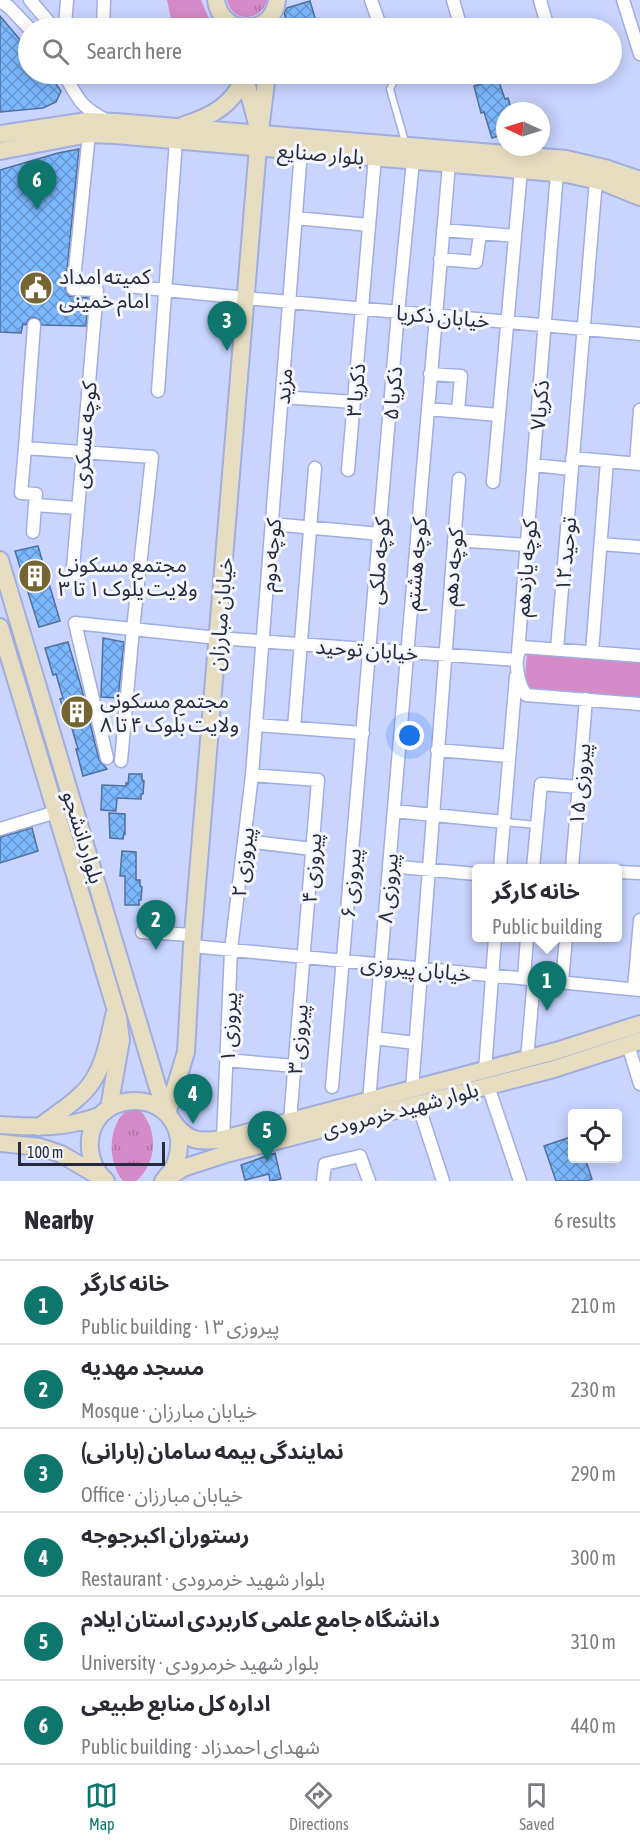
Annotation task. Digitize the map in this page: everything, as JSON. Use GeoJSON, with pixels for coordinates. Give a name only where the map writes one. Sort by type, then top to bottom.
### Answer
{"type":"FeatureCollection","features":[{"type":"Feature","properties":{"kind":"main road"},"geometry":{"type":"LineString","coordinates":[[216,1],[224,18]]}},
{"type":"Feature","properties":{"kind":"main road"},"geometry":{"type":"LineString","coordinates":[[270,18],[278,4]]}},
{"type":"Feature","properties":{"kind":"main road"},"geometry":{"type":"LineString","coordinates":[[177,133],[216,112],[238,91],[241,84]]}},
{"type":"Feature","properties":{"kind":"main road"},"geometry":{"type":"LineString","coordinates":[[246,84],[259,140]]}},
{"type":"Feature","properties":{"kind":"main road","name":"خیابان مبارزان"},"geometry":{"type":"LineString","coordinates":[[169,1117],[186,1052],[193,941],[259,140],[266,84]]}},
{"type":"Feature","properties":{"kind":"main road","name":"بلوار صنایع"},"geometry":{"type":"LineString","coordinates":[[0,134],[68,123],[110,121],[177,133],[410,153],[566,159],[640,196]]}},
{"type":"Feature","properties":{"kind":"main road","name":"بلوار صنایع"},"geometry":{"type":"LineString","coordinates":[[0,151],[88,134],[177,133]]}},
{"type":"Feature","properties":{"kind":"main road","name":"بلوار صنایع"},"geometry":{"type":"LineString","coordinates":[[259,140],[301,151],[375,158],[410,153],[449,164],[640,180]]}},
{"type":"Feature","properties":{"kind":"main road","name":"بلواردانشجو"},"geometry":{"type":"LineString","coordinates":[[0,560],[157,1085],[169,1117],[178,1132],[180,1147],[177,1161],[163,1181]]}},
{"type":"Feature","properties":{"kind":"main road","name":"بلواردانشجو"},"geometry":{"type":"LineString","coordinates":[[0,627],[115,1009],[122,1040],[104,1112],[91,1136],[90,1156],[95,1169],[105,1180]]}},
{"type":"Feature","properties":{"kind":"main road"},"geometry":{"type":"LineString","coordinates":[[39,1127],[92,1083],[103,1059],[115,1009]]}},
{"type":"Feature","properties":{"kind":"main road","name":"بلوار شهید خرمرودی"},"geometry":{"type":"LineString","coordinates":[[487,1078],[527,1059],[640,1024]]}},
{"type":"Feature","properties":{"kind":"main road","name":"بلوار شهید خرمرودی"},"geometry":{"type":"LineString","coordinates":[[163,1181],[183,1168],[207,1160],[415,1097],[487,1078],[554,1069],[634,1043]]}},
{"type":"Feature","properties":{"kind":"main road","name":"بلوار شهید خرمرودی"},"geometry":{"type":"LineString","coordinates":[[205,1142],[369,1101],[415,1097]]}},
{"type":"Feature","properties":{"kind":"main road"},"geometry":{"type":"LineString","coordinates":[[0,1125],[39,1127],[83,1122],[120,1102],[139,1101],[157,1107],[169,1117],[179,1131],[193,1140],[205,1142]]}},
{"type":"Feature","properties":{"kind":"main road"},"geometry":{"type":"LineString","coordinates":[[205,1142],[201,1144],[200,1154],[207,1160]]}},
{"type":"Feature","properties":{"kind":"main road"},"geometry":{"type":"LineString","coordinates":[[0,1143],[40,1148],[61,1154],[105,1180]]}},
{"type":"Feature","properties":{"kind":"street"},"geometry":{"type":"LineString","coordinates":[[30,0],[47,18]]}},
{"type":"Feature","properties":{"kind":"street"},"geometry":{"type":"LineString","coordinates":[[60,18],[67,0]]}},
{"type":"Feature","properties":{"kind":"street"},"geometry":{"type":"LineString","coordinates":[[103,18],[104,0]]}},
{"type":"Feature","properties":{"kind":"street"},"geometry":{"type":"LineString","coordinates":[[371,0],[377,18]]}},
{"type":"Feature","properties":{"kind":"street"},"geometry":{"type":"LineString","coordinates":[[453,0],[458,18]]}},
{"type":"Feature","properties":{"kind":"street"},"geometry":{"type":"LineString","coordinates":[[540,0],[545,18]]}},
{"type":"Feature","properties":{"kind":"street"},"geometry":{"type":"LineString","coordinates":[[623,0],[635,20],[640,54]]}},
{"type":"Feature","properties":{"kind":"street"},"geometry":{"type":"LineString","coordinates":[[0,1],[19,18]]}},
{"type":"Feature","properties":{"kind":"street"},"geometry":{"type":"LineString","coordinates":[[69,84],[78,100],[96,114],[110,121]]}},
{"type":"Feature","properties":{"kind":"street"},"geometry":{"type":"LineString","coordinates":[[158,391],[177,133]]}},
{"type":"Feature","properties":{"kind":"street","name":"کوچه عسکری"},"geometry":{"type":"LineString","coordinates":[[72,579],[97,290],[73,289],[88,134]]}},
{"type":"Feature","properties":{"kind":"street","name":"مزید"},"geometry":{"type":"LineString","coordinates":[[277,468],[301,151]]}},
{"type":"Feature","properties":{"kind":"street","name":"ذکریا ۵"},"geometry":{"type":"LineString","coordinates":[[385,473],[410,153]]}},
{"type":"Feature","properties":{"kind":"street","name":"ذکریا ۳"},"geometry":{"type":"LineString","coordinates":[[348,470],[375,158]]}},
{"type":"Feature","properties":{"kind":"street","name":"کوچه هشتم"},"geometry":{"type":"LineString","coordinates":[[394,811],[449,164]]}},
{"type":"Feature","properties":{"kind":"street"},"geometry":{"type":"LineString","coordinates":[[493,482],[521,170]]}},
{"type":"Feature","properties":{"kind":"street","name":"ذکریا۷"},"geometry":{"type":"LineString","coordinates":[[532,485],[557,173]]}},
{"type":"Feature","properties":{"kind":"street","name":"توحید ۱۲"},"geometry":{"type":"LineString","coordinates":[[557,649],[583,329],[607,179]]}},
{"type":"Feature","properties":{"kind":"street"},"geometry":{"type":"LineString","coordinates":[[296,218],[369,225]]}},
{"type":"Feature","properties":{"kind":"street"},"geometry":{"type":"LineString","coordinates":[[443,230],[515,236]]}},
{"type":"Feature","properties":{"kind":"street"},"geometry":{"type":"LineString","coordinates":[[440,259],[476,262],[480,234]]}},
{"type":"Feature","properties":{"kind":"street","name":"خیابان ذکریا"},"geometry":{"type":"LineString","coordinates":[[136,287],[640,334]]}},
{"type":"Feature","properties":{"kind":"street"},"geometry":{"type":"LineString","coordinates":[[33,532],[36,494],[21,494],[34,325]]}},
{"type":"Feature","properties":{"kind":"street"},"geometry":{"type":"LineString","coordinates":[[430,374],[461,376],[458,411]]}},
{"type":"Feature","properties":{"kind":"street"},"geometry":{"type":"LineString","coordinates":[[282,397],[354,402]]}},
{"type":"Feature","properties":{"kind":"street"},"geometry":{"type":"LineString","coordinates":[[428,409],[499,415]]}},
{"type":"Feature","properties":{"kind":"street"},"geometry":{"type":"LineString","coordinates":[[534,465],[607,461],[638,464],[640,410]]}},
{"type":"Feature","properties":{"kind":"street"},"geometry":{"type":"LineString","coordinates":[[25,448],[152,457],[133,629],[122,761]]}},
{"type":"Feature","properties":{"kind":"street"},"geometry":{"type":"LineString","coordinates":[[592,652],[607,461]]}},
{"type":"Feature","properties":{"kind":"street","name":"کوچه دوم"},"geometry":{"type":"LineString","coordinates":[[256,725],[277,468]]}},
{"type":"Feature","properties":{"kind":"street"},"geometry":{"type":"LineString","coordinates":[[294,728],[315,468]]}},
{"type":"Feature","properties":{"kind":"street","name":"کوچه ملکی"},"geometry":{"type":"LineString","coordinates":[[363,733],[385,473]]}},
{"type":"Feature","properties":{"kind":"street","name":"کوچه دهم"},"geometry":{"type":"LineString","coordinates":[[415,1097],[415,1043],[459,479]]}},
{"type":"Feature","properties":{"kind":"street","name":"کوچه یازدهم"},"geometry":{"type":"LineString","coordinates":[[500,864],[532,485]]}},
{"type":"Feature","properties":{"kind":"street"},"geometry":{"type":"LineString","coordinates":[[35,506],[77,508]]}},
{"type":"Feature","properties":{"kind":"street"},"geometry":{"type":"LineString","coordinates":[[272,524],[380,534]]}},
{"type":"Feature","properties":{"kind":"street"},"geometry":{"type":"LineString","coordinates":[[454,540],[527,545]]}},
{"type":"Feature","properties":{"kind":"street"},"geometry":{"type":"LineString","coordinates":[[601,544],[640,547]]}},
{"type":"Feature","properties":{"kind":"street"},"geometry":{"type":"LineString","coordinates":[[107,758],[75,623],[218,638]]}},
{"type":"Feature","properties":{"kind":"street","name":"خیابان توحید"},"geometry":{"type":"LineString","coordinates":[[218,638],[444,655],[517,656],[522,647],[640,656]]}},
{"type":"Feature","properties":{"kind":"street"},"geometry":{"type":"LineString","coordinates":[[517,656],[522,688],[526,695],[640,704]]}},
{"type":"Feature","properties":{"kind":"street","name":"پیروزی ۱۵"},"geometry":{"type":"LineString","coordinates":[[572,864],[586,699]]}},
{"type":"Feature","properties":{"kind":"street"},"geometry":{"type":"LineString","coordinates":[[256,725],[363,733]]}},
{"type":"Feature","properties":{"kind":"street","name":"پیروزی ۲"},"geometry":{"type":"LineString","coordinates":[[231,950],[256,725]]}},
{"type":"Feature","properties":{"kind":"street","name":"پیروزی ۶"},"geometry":{"type":"LineString","coordinates":[[332,1087],[363,733]]}},
{"type":"Feature","properties":{"kind":"street"},"geometry":{"type":"LineString","coordinates":[[437,750],[509,756]]}},
{"type":"Feature","properties":{"kind":"street","name":"پیروزی ۴"},"geometry":{"type":"LineString","coordinates":[[252,774],[318,780],[304,957]]}},
{"type":"Feature","properties":{"kind":"street"},"geometry":{"type":"LineString","coordinates":[[533,864],[541,784],[579,787]]}},
{"type":"Feature","properties":{"kind":"street"},"geometry":{"type":"LineString","coordinates":[[394,811],[504,822]]}},
{"type":"Feature","properties":{"kind":"street","name":"پیروزی ۸"},"geometry":{"type":"LineString","coordinates":[[369,1101],[394,811]]}},
{"type":"Feature","properties":{"kind":"street"},"geometry":{"type":"LineString","coordinates":[[0,829],[56,812]]}},
{"type":"Feature","properties":{"kind":"street"},"geometry":{"type":"LineString","coordinates":[[244,841],[312,849]]}},
{"type":"Feature","properties":{"kind":"street"},"geometry":{"type":"LineString","coordinates":[[389,866],[472,874]]}},
{"type":"Feature","properties":{"kind":"street"},"geometry":{"type":"LineString","coordinates":[[622,872],[640,873]]}},
{"type":"Feature","properties":{"kind":"street"},"geometry":{"type":"LineString","coordinates":[[637,989],[640,920]]}},
{"type":"Feature","properties":{"kind":"street","name":"خیابان پیروزی"},"geometry":{"type":"LineString","coordinates":[[142,932],[231,950],[637,989]]}},
{"type":"Feature","properties":{"kind":"street"},"geometry":{"type":"LineString","coordinates":[[495,942],[487,1078],[519,1181]]}},
{"type":"Feature","properties":{"kind":"street"},"geometry":{"type":"LineString","coordinates":[[527,942],[529,979],[527,1059]]}},
{"type":"Feature","properties":{"kind":"street"},"geometry":{"type":"LineString","coordinates":[[562,982],[566,942]]}},
{"type":"Feature","properties":{"kind":"street","name":"پیروزی ۱"},"geometry":{"type":"LineString","coordinates":[[223,1139],[231,950]]}},
{"type":"Feature","properties":{"kind":"street","name":"پیروزی ۳"},"geometry":{"type":"LineString","coordinates":[[290,1121],[304,957]]}},
{"type":"Feature","properties":{"kind":"street"},"geometry":{"type":"LineString","coordinates":[[374,1038],[415,1043]]}},
{"type":"Feature","properties":{"kind":"street"},"geometry":{"type":"LineString","coordinates":[[634,1043],[640,1084]]}},
{"type":"Feature","properties":{"kind":"street"},"geometry":{"type":"LineString","coordinates":[[226,1060],[295,1066]]}},
{"type":"Feature","properties":{"kind":"street"},"geometry":{"type":"LineString","coordinates":[[415,1097],[443,1181]]}},
{"type":"Feature","properties":{"kind":"street"},"geometry":{"type":"LineString","coordinates":[[323,1181],[325,1164],[360,1156],[369,1181]]}},
{"type":"Feature","properties":{"kind":"lane"},"geometry":{"type":"LineString","coordinates":[[392,84],[390,89],[410,153]]}},
{"type":"Feature","properties":{"kind":"lane"},"geometry":{"type":"LineString","coordinates":[[504,822],[537,825]]}},
{"type":"Feature","properties":{"kind":"green space"},"geometry":{"type":"Polygon","coordinates":[[[167,0],[201,0],[209,18],[171,18],[167,0]]]}},
{"type":"Feature","properties":{"kind":"green space"},"geometry":{"type":"Polygon","coordinates":[[[227,0],[267,0],[259,13],[247,17],[235,13],[227,0]]]}},
{"type":"Feature","properties":{"kind":"green space"},"geometry":{"type":"Polygon","coordinates":[[[527,653],[640,659],[640,701],[527,692],[524,689],[527,653]]]}},
{"type":"Feature","properties":{"kind":"green space"},"geometry":{"type":"Polygon","coordinates":[[[129,1108],[138,1109],[147,1120],[153,1144],[147,1168],[136,1181],[123,1181],[114,1164],[112,1154],[113,1133],[122,1115],[129,1108]]]}},
{"type":"Feature","properties":{"kind":"building"},"geometry":{"type":"Polygon","coordinates":[[[310,1],[315,18],[286,18],[284,13],[287,8],[310,1]]]}},
{"type":"Feature","properties":{"kind":"building"},"geometry":{"type":"Polygon","coordinates":[[[0,16],[18,37],[18,84],[56,84],[61,91],[56,102],[43,108],[0,112],[0,16]]]}},
{"type":"Feature","properties":{"kind":"building"},"geometry":{"type":"Polygon","coordinates":[[[500,84],[505,99],[508,98],[509,102],[496,102],[496,137],[492,138],[484,112],[481,113],[474,86],[500,84]]]}},
{"type":"Feature","properties":{"kind":"building"},"geometry":{"type":"Polygon","coordinates":[[[79,149],[65,289],[69,296],[88,298],[86,326],[42,325],[39,319],[34,317],[28,320],[26,325],[23,324],[21,333],[0,332],[0,170],[79,149]]]}},
{"type":"Feature","properties":{"kind":"building","name":"مجتمع مسکونی ولایت یلوک ۱ تا ۳"},"geometry":{"type":"Polygon","coordinates":[[[38,546],[60,621],[39,627],[15,551],[38,546]]]}},
{"type":"Feature","properties":{"kind":"building"},"geometry":{"type":"Polygon","coordinates":[[[103,638],[124,642],[118,698],[101,697],[103,638]]]}},
{"type":"Feature","properties":{"kind":"building","name":"مجتمع مسکونی ولایت بلوک ۴ تا ۸"},"geometry":{"type":"Polygon","coordinates":[[[68,642],[99,760],[107,769],[83,776],[71,725],[69,726],[60,699],[63,698],[56,674],[53,675],[45,648],[68,642]]]}},
{"type":"Feature","properties":{"kind":"building"},"geometry":{"type":"Polygon","coordinates":[[[129,774],[142,774],[144,781],[141,799],[117,798],[116,811],[101,810],[102,785],[126,786],[129,774]]]}},
{"type":"Feature","properties":{"kind":"building"},"geometry":{"type":"Polygon","coordinates":[[[109,813],[125,814],[123,839],[110,838],[109,813]]]}},
{"type":"Feature","properties":{"kind":"building"},"geometry":{"type":"Polygon","coordinates":[[[32,828],[38,851],[0,863],[0,837],[32,828]]]}},
{"type":"Feature","properties":{"kind":"building"},"geometry":{"type":"Polygon","coordinates":[[[122,851],[136,852],[136,880],[140,880],[142,887],[139,905],[125,905],[125,876],[120,876],[122,851]]]}},
{"type":"Feature","properties":{"kind":"building"},"geometry":{"type":"Polygon","coordinates":[[[568,1138],[568,1163],[587,1163],[592,1179],[556,1181],[544,1146],[568,1138]]]}},
{"type":"Feature","properties":{"kind":"building"},"geometry":{"type":"Polygon","coordinates":[[[275,1153],[281,1179],[270,1181],[269,1174],[245,1180],[241,1165],[275,1153]]]}},
{"type":"Feature","properties":{"kind":"place","name":"اداره کل منابع طبیعی"},"geometry":{"type":"Point","coordinates":[37,210]}},
{"type":"Feature","properties":{"kind":"place","name":"کمیته امداد امام خمینی"},"geometry":{"type":"Point","coordinates":[36,288]}},
{"type":"Feature","properties":{"kind":"place","name":"نمایندگی بیمه سامان (بارانی)"},"geometry":{"type":"Point","coordinates":[227,351]}},
{"type":"Feature","properties":{"kind":"place","name":"مجتمع مسکونی ولایت یلوک ۱ تا ۳"},"geometry":{"type":"Point","coordinates":[35,576]}},
{"type":"Feature","properties":{"kind":"place","name":"مجتمع مسکونی ولایت بلوک ۴ تا ۸"},"geometry":{"type":"Point","coordinates":[77,712]}},
{"type":"Feature","properties":{"kind":"place","name":"مسجد مهدیه"},"geometry":{"type":"Point","coordinates":[156,950]}},
{"type":"Feature","properties":{"kind":"place","name":"خانه کارگر"},"geometry":{"type":"Point","coordinates":[547,1011]}},
{"type":"Feature","properties":{"kind":"place","name":"رستوران اکبرجوجه"},"geometry":{"type":"Point","coordinates":[193,1124]}},
{"type":"Feature","properties":{"kind":"place","name":"دانشگاه جامع علمی کاربردی استان ایلام"},"geometry":{"type":"Point","coordinates":[267,1161]}}]}
